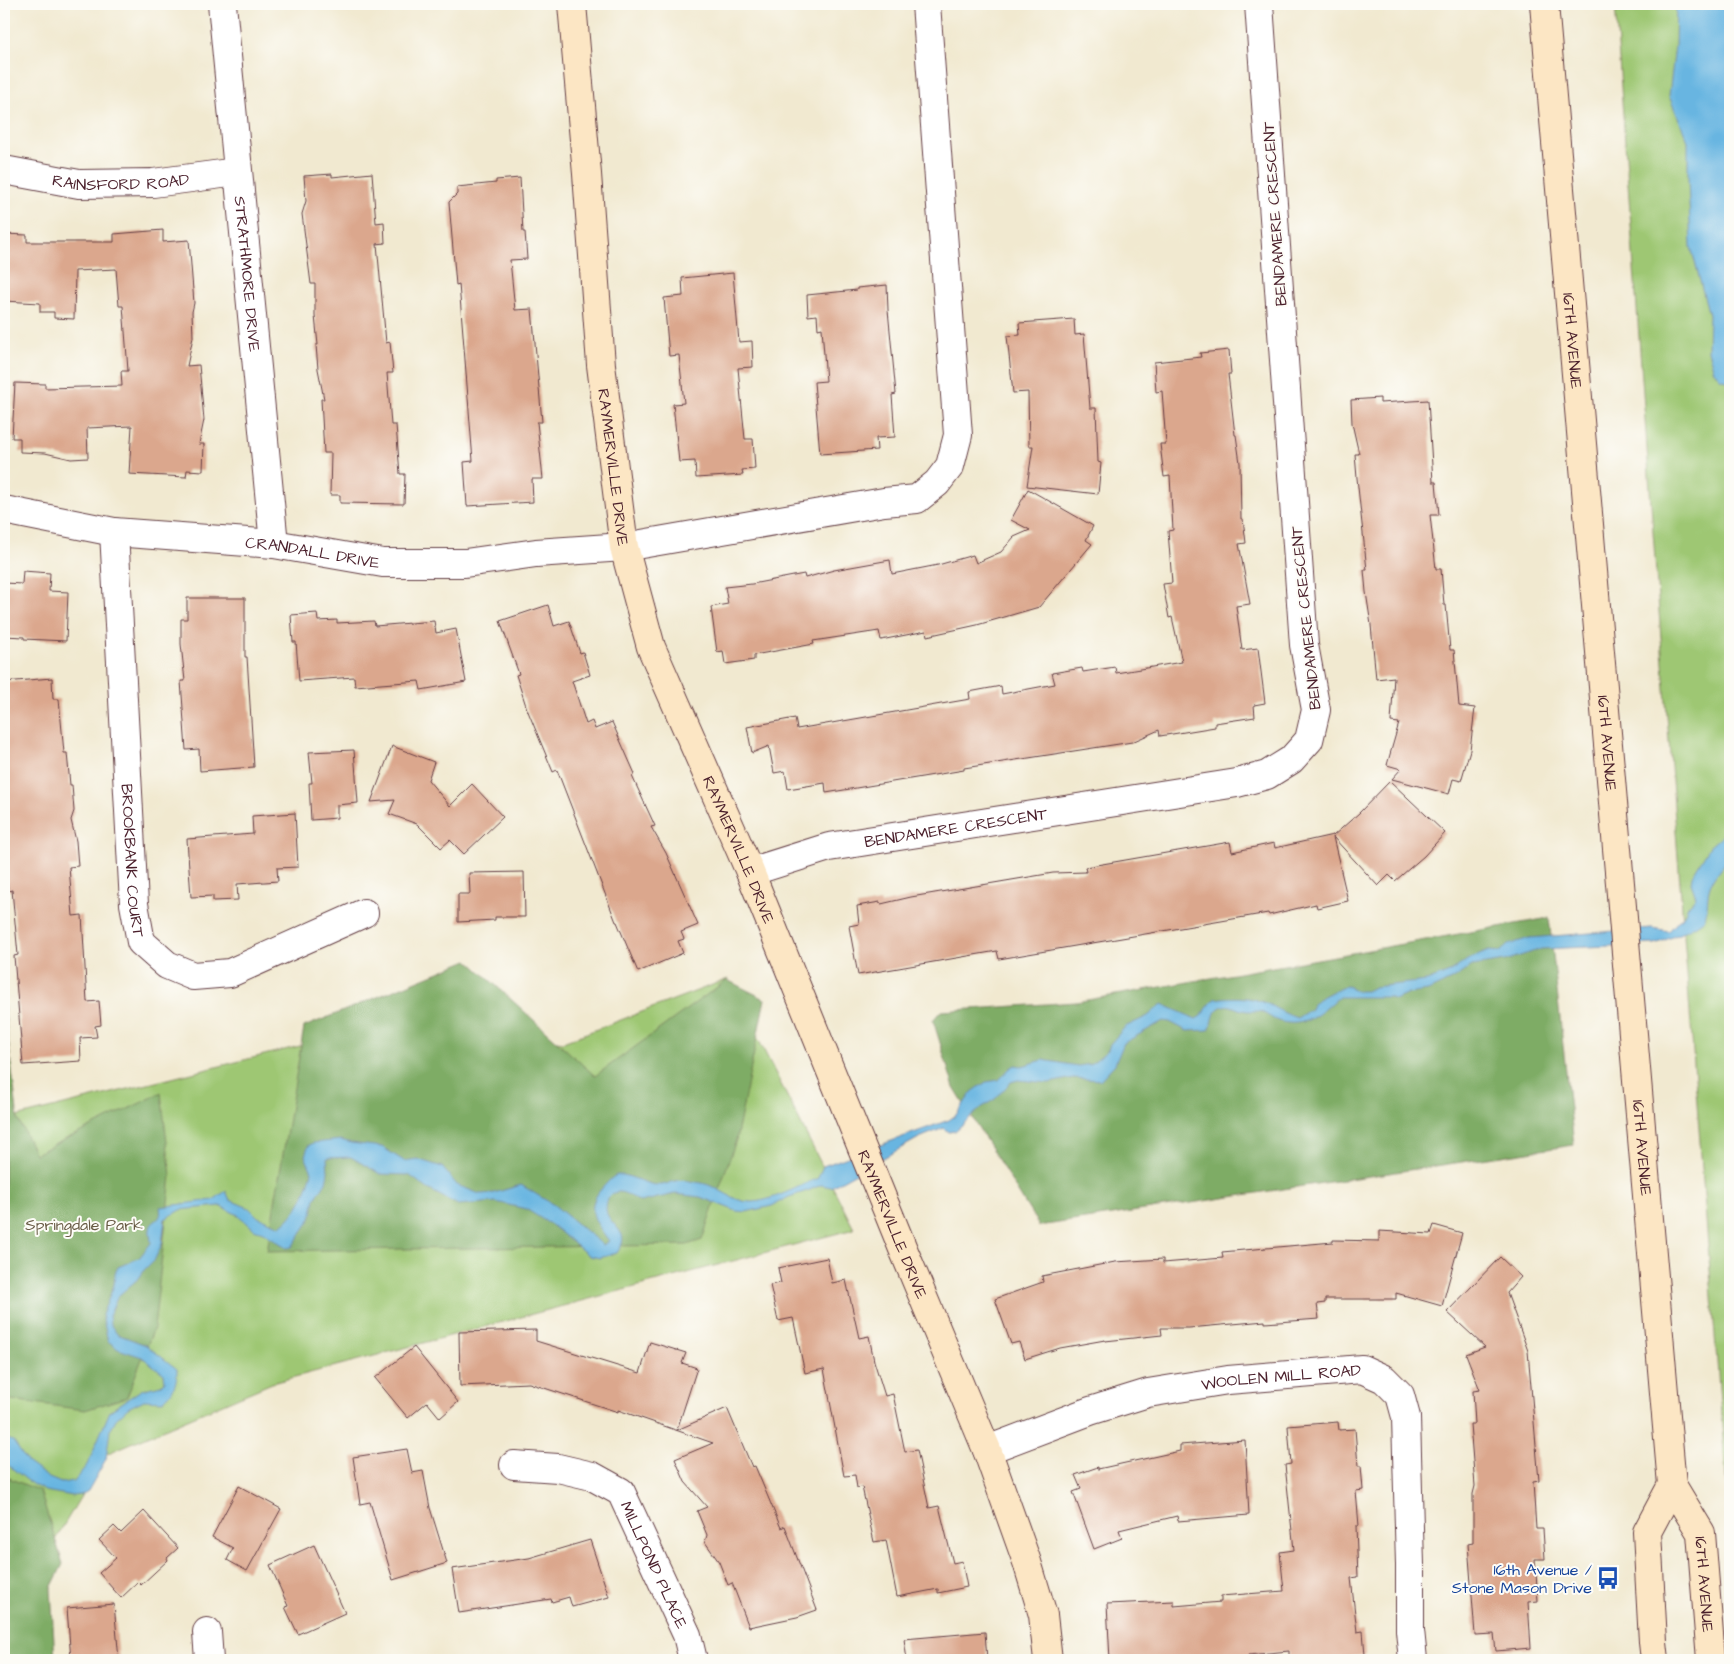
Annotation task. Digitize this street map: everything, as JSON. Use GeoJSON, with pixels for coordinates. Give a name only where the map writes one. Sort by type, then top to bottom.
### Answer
{"type":"FeatureCollection","features":[{"type":"Feature","properties":{"kind":"main road","name":"RAYMERVILLE DRIVE"},"geometry":{"type":"LineString","coordinates":[[572,4],[587,174],[600,365],[624,546],[651,647],[750,872],[986,1450],[1030,1571],[1043,1615],[1048,1660]]}},
{"type":"Feature","properties":{"kind":"main road","name":"16TH AVENUE"},"geometry":{"type":"LineString","coordinates":[[1544,4],[1672,1485],[1700,1533],[1711,1660]]}},
{"type":"Feature","properties":{"kind":"main road"},"geometry":{"type":"LineString","coordinates":[[1656,1660],[1653,1642],[1647,1532],[1672,1485]]}},
{"type":"Feature","properties":{"kind":"street","name":"STRATHMORE DRIVE"},"geometry":{"type":"LineString","coordinates":[[222,4],[274,544]]}},
{"type":"Feature","properties":{"kind":"street"},"geometry":{"type":"LineString","coordinates":[[624,546],[917,498],[938,483],[950,466],[958,435],[926,4]]}},
{"type":"Feature","properties":{"kind":"street","name":"BENDAMERE CRESCENT"},"geometry":{"type":"LineString","coordinates":[[750,872],[829,847],[1237,783],[1267,774],[1291,760],[1309,740],[1316,710],[1304,645],[1259,4]]}},
{"type":"Feature","properties":{"kind":"street","name":"RAINSFORD ROAD"},"geometry":{"type":"LineString","coordinates":[[4,170],[80,184],[153,183],[237,172]]}},
{"type":"Feature","properties":{"kind":"street","name":"CRANDALL DRIVE"},"geometry":{"type":"LineString","coordinates":[[4,510],[114,532],[274,544],[383,563],[465,564],[536,553],[624,546]]}},
{"type":"Feature","properties":{"kind":"street","name":"BROOKBANK COURT"},"geometry":{"type":"LineString","coordinates":[[114,532],[134,904],[141,942],[167,965],[193,976],[230,973],[364,913]]}},
{"type":"Feature","properties":{"kind":"street","name":"WOOLEN MILL ROAD"},"geometry":{"type":"LineString","coordinates":[[986,1450],[1090,1411],[1148,1393],[1228,1380],[1362,1369],[1384,1379],[1400,1395],[1406,1417],[1410,1630],[1413,1660]]}},
{"type":"Feature","properties":{"kind":"street","name":"MILLPOND PLACE"},"geometry":{"type":"LineString","coordinates":[[514,1465],[558,1468],[592,1476],[621,1492],[687,1635],[693,1660]]}},
{"type":"Feature","properties":{"kind":"street"},"geometry":{"type":"LineString","coordinates":[[207,1632],[208,1660]]}},
{"type":"Feature","properties":{"kind":"green space"},"geometry":{"type":"Polygon","coordinates":[[[1615,4],[1730,4],[1730,1530],[1656,573],[1615,4]]]}},
{"type":"Feature","properties":{"kind":"green space"},"geometry":{"type":"Polygon","coordinates":[[[1549,918],[1574,1145],[1039,1226],[954,1088],[933,1020],[941,1011],[1076,1002],[1549,918]]]}},
{"type":"Feature","properties":{"kind":"green space"},"geometry":{"type":"Polygon","coordinates":[[[468,960],[595,1076],[727,980],[765,999],[736,1140],[702,1240],[687,1245],[267,1251],[304,1027],[468,960]]]}},
{"type":"Feature","properties":{"kind":"green space"},"geometry":{"type":"Polygon","coordinates":[[[728,979],[854,1229],[272,1383],[106,1454],[23,1594],[4,1660],[4,1120],[412,1018],[563,1042],[728,979]]]}},
{"type":"Feature","properties":{"kind":"green space","name":"Springdale Park"},"geometry":{"type":"Polygon","coordinates":[[[4,1006],[18,1119],[35,1154],[161,1093],[171,1176],[154,1328],[127,1397],[85,1410],[4,1399],[4,1006]]]}},
{"type":"Feature","properties":{"kind":"green space"},"geometry":{"type":"Polygon","coordinates":[[[4,1476],[40,1491],[63,1564],[51,1588],[55,1660],[4,1660],[4,1476]]]}},
{"type":"Feature","properties":{"kind":"water"},"geometry":{"type":"Polygon","coordinates":[[[1676,4],[1730,4],[1730,382],[1720,378],[1714,371],[1708,351],[1709,315],[1691,247],[1688,141],[1669,96],[1675,46],[1676,4]]]}},
{"type":"Feature","properties":{"kind":"water"},"geometry":{"type":"Polygon","coordinates":[[[1730,829],[1731,844],[1729,857],[1711,884],[1704,919],[1688,929],[1655,944],[1541,949],[1505,961],[1472,966],[1451,980],[1428,991],[1408,994],[1395,1000],[1389,997],[1339,997],[1312,1018],[1297,1023],[1278,1021],[1261,1012],[1244,1011],[1232,1006],[1221,1007],[1216,1011],[1209,1030],[1187,1031],[1170,1022],[1163,1021],[1124,1043],[1115,1064],[1100,1080],[1073,1078],[1049,1083],[1018,1080],[1011,1082],[995,1099],[981,1108],[955,1131],[949,1132],[944,1128],[919,1138],[831,1187],[821,1185],[789,1197],[772,1206],[746,1212],[736,1211],[700,1197],[675,1194],[640,1202],[625,1193],[615,1192],[607,1200],[606,1208],[609,1218],[621,1232],[623,1238],[621,1247],[617,1253],[600,1258],[589,1256],[553,1226],[526,1209],[496,1202],[458,1205],[428,1189],[409,1175],[380,1174],[351,1157],[327,1158],[328,1172],[326,1182],[315,1199],[311,1218],[292,1247],[287,1248],[263,1232],[254,1229],[238,1215],[220,1206],[180,1210],[165,1219],[162,1244],[155,1259],[140,1277],[118,1296],[109,1316],[110,1324],[117,1334],[146,1345],[177,1369],[175,1383],[170,1394],[163,1401],[144,1400],[128,1408],[116,1419],[110,1430],[106,1459],[88,1491],[81,1495],[73,1496],[45,1491],[32,1484],[4,1462],[4,1438],[13,1441],[28,1463],[49,1478],[61,1483],[74,1481],[87,1465],[110,1411],[141,1390],[161,1385],[165,1381],[164,1374],[142,1357],[118,1349],[108,1341],[102,1315],[114,1285],[115,1273],[118,1267],[139,1258],[151,1243],[150,1229],[160,1216],[160,1207],[213,1200],[226,1191],[230,1200],[249,1208],[258,1217],[281,1226],[293,1215],[307,1187],[312,1172],[305,1156],[308,1146],[313,1143],[341,1140],[382,1147],[404,1161],[417,1159],[442,1167],[457,1185],[480,1194],[494,1193],[521,1185],[554,1205],[603,1245],[609,1241],[595,1220],[593,1213],[594,1200],[610,1180],[618,1175],[625,1175],[656,1185],[663,1185],[678,1180],[692,1181],[708,1185],[743,1201],[750,1202],[767,1199],[818,1178],[823,1166],[949,1120],[956,1115],[972,1092],[986,1082],[999,1080],[1015,1065],[1022,1066],[1043,1060],[1078,1066],[1091,1064],[1108,1050],[1110,1044],[1125,1027],[1148,1016],[1162,1004],[1196,1019],[1201,1016],[1214,999],[1245,998],[1268,1004],[1297,1018],[1311,1009],[1318,999],[1341,987],[1347,986],[1358,991],[1366,991],[1374,987],[1427,981],[1452,971],[1467,960],[1489,951],[1500,952],[1508,945],[1529,938],[1652,928],[1669,931],[1684,915],[1688,906],[1696,897],[1691,883],[1692,876],[1710,846],[1730,829]]]}},
{"type":"Feature","properties":{"kind":"building"},"geometry":{"type":"Polygon","coordinates":[[[372,173],[376,223],[384,222],[385,243],[377,244],[386,343],[390,342],[393,373],[387,373],[391,425],[396,425],[400,474],[405,474],[404,504],[340,503],[340,495],[330,495],[331,453],[324,453],[321,399],[324,399],[318,369],[316,345],[318,345],[315,316],[315,284],[311,284],[302,214],[306,201],[304,176],[332,174],[332,177],[372,173]]]}},
{"type":"Feature","properties":{"kind":"building"},"geometry":{"type":"Polygon","coordinates":[[[520,178],[523,232],[525,232],[527,259],[510,260],[515,310],[532,309],[542,422],[537,422],[543,479],[532,479],[533,502],[467,506],[464,462],[473,461],[459,284],[456,285],[449,202],[457,194],[457,187],[496,183],[496,180],[520,178]]]}},
{"type":"Feature","properties":{"kind":"building"},"geometry":{"type":"Polygon","coordinates":[[[163,230],[163,242],[189,240],[194,303],[192,312],[193,337],[187,366],[199,365],[204,420],[199,444],[204,444],[203,471],[187,470],[186,477],[129,474],[132,426],[87,428],[88,458],[71,459],[45,453],[20,452],[20,438],[12,438],[15,383],[45,384],[45,388],[122,386],[121,371],[128,371],[127,357],[123,306],[119,306],[116,269],[75,271],[74,319],[54,318],[54,312],[40,312],[40,303],[4,301],[4,234],[27,235],[27,242],[114,242],[114,234],[163,230]]]}},
{"type":"Feature","properties":{"kind":"building"},"geometry":{"type":"Polygon","coordinates":[[[733,273],[739,342],[752,341],[753,367],[738,368],[745,439],[753,439],[755,469],[742,470],[743,475],[696,478],[695,461],[679,462],[673,404],[684,403],[679,355],[669,356],[664,298],[683,296],[682,278],[733,273]]]}},
{"type":"Feature","properties":{"kind":"building"},"geometry":{"type":"Polygon","coordinates":[[[887,285],[896,394],[892,395],[895,437],[876,438],[877,450],[820,454],[814,382],[826,381],[822,328],[818,329],[817,315],[808,316],[807,295],[887,285]]]}},
{"type":"Feature","properties":{"kind":"building"},"geometry":{"type":"Polygon","coordinates":[[[1074,319],[1075,335],[1084,334],[1090,408],[1096,408],[1098,462],[1101,463],[1098,494],[1027,486],[1033,446],[1029,446],[1028,392],[1013,393],[1007,336],[1020,335],[1019,323],[1074,319]]]}},
{"type":"Feature","properties":{"kind":"building"},"geometry":{"type":"Polygon","coordinates":[[[1229,350],[1231,374],[1228,374],[1240,463],[1241,519],[1243,519],[1246,543],[1239,544],[1250,604],[1236,606],[1242,650],[1258,648],[1265,703],[1254,705],[1255,717],[1215,723],[1215,727],[1160,736],[1159,730],[1132,742],[964,768],[964,770],[826,793],[825,783],[788,789],[785,771],[774,773],[769,746],[752,753],[747,727],[795,718],[797,729],[970,699],[969,692],[1001,686],[1002,694],[1055,684],[1052,673],[1082,668],[1083,672],[1115,667],[1116,673],[1182,662],[1172,617],[1169,618],[1163,584],[1172,583],[1168,531],[1173,530],[1170,476],[1164,477],[1160,444],[1166,444],[1162,391],[1156,392],[1154,362],[1201,357],[1200,353],[1229,350]]]}},
{"type":"Feature","properties":{"kind":"building"},"geometry":{"type":"Polygon","coordinates":[[[1380,398],[1380,403],[1428,400],[1433,482],[1436,482],[1439,515],[1430,515],[1436,569],[1441,569],[1450,650],[1454,650],[1459,706],[1475,708],[1470,750],[1461,781],[1453,779],[1449,794],[1392,779],[1401,769],[1387,765],[1399,723],[1391,722],[1394,677],[1376,679],[1366,592],[1364,570],[1367,570],[1355,454],[1359,454],[1352,423],[1351,400],[1380,398]]]}},
{"type":"Feature","properties":{"kind":"building"},"geometry":{"type":"Polygon","coordinates":[[[1028,489],[1093,526],[1086,540],[1092,544],[1039,607],[977,625],[927,636],[926,631],[881,640],[879,631],[813,641],[814,644],[754,655],[754,660],[725,664],[723,651],[717,652],[711,607],[728,604],[725,587],[804,574],[805,578],[834,570],[890,560],[892,574],[938,565],[973,555],[976,563],[1001,552],[1014,537],[1030,530],[1011,520],[1028,489]]]}},
{"type":"Feature","properties":{"kind":"building"},"geometry":{"type":"Polygon","coordinates":[[[23,571],[50,573],[49,591],[68,592],[66,641],[4,636],[4,583],[22,584],[23,571]]]}},
{"type":"Feature","properties":{"kind":"building"},"geometry":{"type":"Polygon","coordinates":[[[187,598],[245,598],[245,657],[247,657],[254,767],[200,771],[199,749],[186,750],[181,681],[185,681],[181,644],[181,619],[187,619],[187,598]]]}},
{"type":"Feature","properties":{"kind":"building"},"geometry":{"type":"Polygon","coordinates":[[[548,605],[554,626],[569,621],[580,653],[583,652],[590,675],[572,681],[586,724],[592,721],[595,729],[612,722],[635,774],[632,776],[655,826],[651,827],[666,853],[698,925],[681,932],[684,939],[678,941],[683,953],[638,972],[616,922],[557,770],[553,772],[527,709],[516,675],[519,674],[500,621],[548,605]]]}},
{"type":"Feature","properties":{"kind":"building"},"geometry":{"type":"Polygon","coordinates":[[[317,613],[318,621],[337,620],[337,623],[374,621],[375,626],[434,621],[436,633],[456,629],[466,682],[421,690],[419,681],[355,686],[354,677],[299,681],[296,642],[293,642],[291,615],[317,613]]]}},
{"type":"Feature","properties":{"kind":"building"},"geometry":{"type":"Polygon","coordinates":[[[52,678],[53,699],[59,699],[64,753],[67,753],[70,785],[72,785],[74,811],[71,820],[76,841],[78,866],[69,867],[73,916],[82,915],[87,1002],[99,1001],[101,1025],[95,1026],[97,1037],[80,1038],[81,1061],[23,1065],[14,956],[18,955],[12,890],[8,891],[4,829],[4,682],[52,678]]]}},
{"type":"Feature","properties":{"kind":"building"},"geometry":{"type":"Polygon","coordinates":[[[392,746],[434,762],[428,780],[450,806],[472,784],[503,817],[464,854],[450,840],[441,848],[417,824],[389,814],[395,800],[371,802],[392,746]]]}},
{"type":"Feature","properties":{"kind":"building"},"geometry":{"type":"Polygon","coordinates":[[[354,750],[358,803],[337,805],[337,818],[311,820],[309,783],[312,783],[309,752],[354,750]]]}},
{"type":"Feature","properties":{"kind":"building"},"geometry":{"type":"Polygon","coordinates":[[[1390,781],[1445,833],[1424,856],[1395,881],[1389,875],[1378,886],[1333,837],[1348,901],[1317,908],[1316,904],[1269,915],[1268,913],[999,959],[997,951],[858,975],[849,926],[859,924],[857,906],[880,902],[881,904],[911,897],[1053,873],[1086,872],[1085,867],[1230,842],[1232,852],[1274,843],[1275,848],[1333,836],[1359,813],[1390,781]]]}},
{"type":"Feature","properties":{"kind":"building"},"geometry":{"type":"Polygon","coordinates":[[[295,813],[298,867],[277,868],[278,881],[237,884],[238,900],[213,901],[213,896],[191,897],[187,839],[253,834],[252,816],[295,813]]]}},
{"type":"Feature","properties":{"kind":"building"},"geometry":{"type":"Polygon","coordinates":[[[524,872],[525,917],[495,917],[495,920],[458,922],[458,894],[470,894],[469,873],[524,872]]]}},
{"type":"Feature","properties":{"kind":"building"},"geometry":{"type":"Polygon","coordinates":[[[1434,1225],[1462,1233],[1442,1306],[1396,1293],[1396,1299],[1325,1299],[1325,1303],[1317,1304],[1319,1319],[1265,1323],[1265,1321],[1189,1328],[1161,1328],[1162,1335],[1105,1340],[1060,1348],[1025,1359],[1019,1342],[1011,1344],[995,1299],[1043,1282],[1042,1276],[1115,1262],[1163,1259],[1163,1263],[1223,1258],[1222,1252],[1333,1242],[1333,1240],[1379,1241],[1379,1231],[1431,1234],[1434,1225]]]}},
{"type":"Feature","properties":{"kind":"building"},"geometry":{"type":"Polygon","coordinates":[[[1500,1257],[1521,1277],[1507,1293],[1528,1351],[1539,1481],[1533,1482],[1536,1529],[1543,1529],[1545,1559],[1535,1559],[1538,1601],[1528,1602],[1531,1648],[1496,1651],[1494,1634],[1475,1635],[1468,1544],[1473,1543],[1473,1494],[1475,1486],[1470,1424],[1475,1424],[1473,1391],[1480,1390],[1466,1354],[1485,1347],[1447,1312],[1500,1257]]]}},
{"type":"Feature","properties":{"kind":"building"},"geometry":{"type":"Polygon","coordinates":[[[827,1258],[832,1283],[846,1280],[859,1338],[869,1336],[874,1361],[885,1396],[893,1394],[905,1452],[917,1450],[929,1508],[939,1506],[953,1563],[962,1561],[967,1587],[938,1593],[938,1589],[897,1597],[886,1540],[874,1542],[862,1487],[857,1488],[855,1475],[844,1476],[824,1369],[805,1373],[793,1318],[778,1321],[770,1285],[781,1283],[778,1268],[827,1258]]]}},
{"type":"Feature","properties":{"kind":"building"},"geometry":{"type":"Polygon","coordinates":[[[536,1330],[536,1341],[640,1373],[650,1342],[686,1353],[682,1363],[697,1368],[677,1430],[727,1408],[752,1467],[755,1466],[781,1528],[785,1526],[817,1610],[797,1617],[749,1627],[732,1583],[728,1585],[719,1562],[705,1542],[707,1535],[697,1511],[707,1507],[685,1482],[675,1459],[713,1443],[618,1410],[618,1412],[529,1383],[460,1386],[459,1332],[536,1330]]]}},
{"type":"Feature","properties":{"kind":"building"},"geometry":{"type":"Polygon","coordinates":[[[414,1347],[458,1402],[440,1418],[427,1402],[408,1418],[375,1378],[414,1347]]]}},
{"type":"Feature","properties":{"kind":"building"},"geometry":{"type":"Polygon","coordinates":[[[1338,1422],[1339,1430],[1355,1429],[1358,1466],[1361,1466],[1363,1490],[1356,1491],[1359,1526],[1356,1526],[1358,1577],[1351,1578],[1357,1632],[1363,1631],[1365,1655],[1349,1657],[1350,1660],[1289,1660],[1289,1651],[1248,1655],[1248,1660],[1110,1660],[1107,1604],[1174,1601],[1174,1606],[1221,1602],[1221,1596],[1284,1591],[1280,1552],[1294,1550],[1285,1465],[1291,1464],[1288,1426],[1338,1422]]]}},
{"type":"Feature","properties":{"kind":"building"},"geometry":{"type":"Polygon","coordinates":[[[1245,1440],[1249,1515],[1178,1521],[1177,1516],[1119,1530],[1122,1538],[1094,1549],[1073,1492],[1081,1489],[1075,1475],[1098,1467],[1098,1469],[1180,1451],[1180,1445],[1245,1440]]]}},
{"type":"Feature","properties":{"kind":"building"},"geometry":{"type":"Polygon","coordinates":[[[407,1449],[412,1473],[423,1471],[430,1508],[447,1563],[393,1580],[370,1502],[360,1504],[353,1457],[407,1449]]]}},
{"type":"Feature","properties":{"kind":"building"},"geometry":{"type":"Polygon","coordinates":[[[239,1486],[281,1509],[247,1571],[227,1560],[233,1548],[212,1537],[239,1486]]]}},
{"type":"Feature","properties":{"kind":"building"},"geometry":{"type":"Polygon","coordinates":[[[144,1511],[178,1548],[141,1585],[138,1582],[121,1598],[99,1573],[116,1558],[99,1540],[114,1526],[121,1533],[144,1511]]]}},
{"type":"Feature","properties":{"kind":"building"},"geometry":{"type":"Polygon","coordinates":[[[590,1540],[609,1597],[572,1607],[569,1597],[552,1602],[551,1599],[459,1613],[452,1569],[529,1558],[590,1540]]]}},
{"type":"Feature","properties":{"kind":"building"},"geometry":{"type":"Polygon","coordinates":[[[314,1545],[345,1613],[298,1634],[285,1607],[288,1606],[270,1565],[314,1545]]]}},
{"type":"Feature","properties":{"kind":"building"},"geometry":{"type":"Polygon","coordinates":[[[114,1604],[119,1660],[71,1660],[67,1608],[114,1604]]]}},
{"type":"Feature","properties":{"kind":"building"},"geometry":{"type":"Polygon","coordinates":[[[985,1632],[987,1660],[907,1660],[904,1639],[985,1632]]]}},
{"type":"Feature","properties":{"kind":"place","name":"16th Avenue / Stone Mason Drive"},"geometry":{"type":"Point","coordinates":[1608,1578]}}]}
